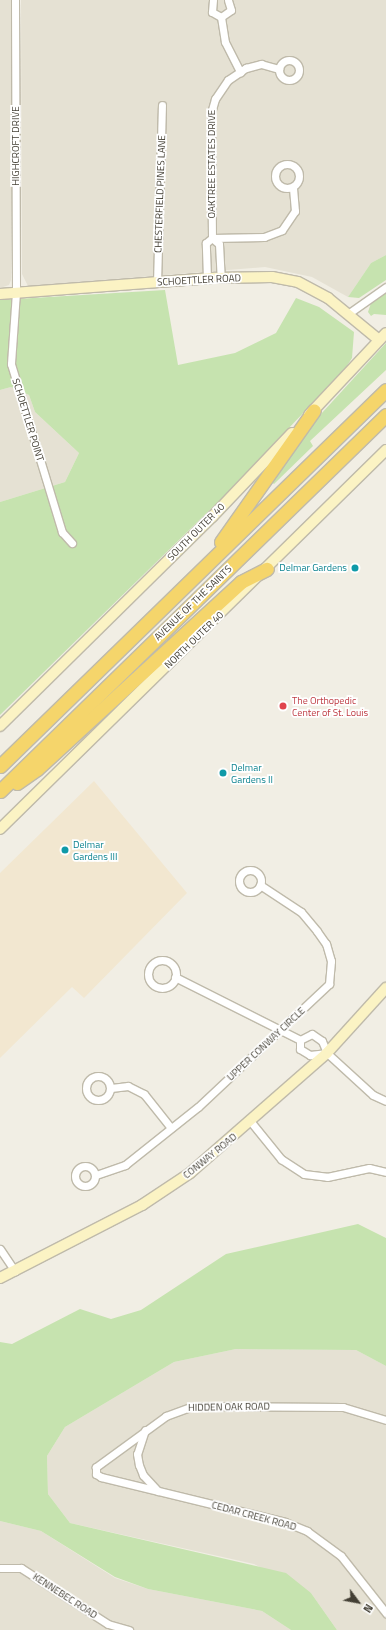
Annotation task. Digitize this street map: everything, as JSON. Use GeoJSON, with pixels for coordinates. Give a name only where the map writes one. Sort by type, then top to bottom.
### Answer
{"type":"FeatureCollection","features":[{"type":"Feature","properties":{"kind":"highway","name":"AVENUE OF THE SAINTS"},"geometry":{"type":"LineString","coordinates":[[0,766],[386,390]]}},
{"type":"Feature","properties":{"kind":"highway"},"geometry":{"type":"LineString","coordinates":[[205,565],[314,410]]}},
{"type":"Feature","properties":{"kind":"highway","name":"AVENUE OF THE SAINTS"},"geometry":{"type":"LineString","coordinates":[[0,791],[386,415]]}},
{"type":"Feature","properties":{"kind":"highway"},"geometry":{"type":"LineString","coordinates":[[0,794],[37,769],[241,582],[267,569]]}},
{"type":"Feature","properties":{"kind":"street","name":"HIGHCROFT DRIVE"},"geometry":{"type":"LineString","coordinates":[[15,0],[16,292]]}},
{"type":"Feature","properties":{"kind":"street"},"geometry":{"type":"LineString","coordinates":[[213,0],[212,12],[221,17]]}},
{"type":"Feature","properties":{"kind":"street"},"geometry":{"type":"LineString","coordinates":[[221,17],[230,10],[228,0]]}},
{"type":"Feature","properties":{"kind":"street"},"geometry":{"type":"LineString","coordinates":[[221,17],[225,42],[240,72]]}},
{"type":"Feature","properties":{"kind":"street","name":"OAKTREE ESTATES DRIVE"},"geometry":{"type":"LineString","coordinates":[[221,278],[219,244],[212,238],[211,113],[220,90],[240,72],[261,64],[279,69]]}},
{"type":"Feature","properties":{"kind":"street","name":"CHESTERFIELD PINES LANE"},"geometry":{"type":"LineString","coordinates":[[157,283],[162,105]]}},
{"type":"Feature","properties":{"kind":"street"},"geometry":{"type":"LineString","coordinates":[[212,238],[264,237],[282,230],[295,211],[293,187]]}},
{"type":"Feature","properties":{"kind":"street","name":"OAKTREE ESTATES DRIVE"},"geometry":{"type":"LineString","coordinates":[[207,278],[206,243],[212,238]]}},
{"type":"Feature","properties":{"kind":"street","name":"SCHOETTLER ROAD"},"geometry":{"type":"LineString","coordinates":[[0,294],[207,278],[272,277],[298,282],[349,313],[383,337]]}},
{"type":"Feature","properties":{"kind":"street"},"geometry":{"type":"LineString","coordinates":[[349,313],[386,287]]}},
{"type":"Feature","properties":{"kind":"street","name":"SCHOETTLER POINT"},"geometry":{"type":"LineString","coordinates":[[16,292],[11,364],[62,532],[72,542]]}},
{"type":"Feature","properties":{"kind":"street","name":"SOUTH OUTER 40"},"geometry":{"type":"LineString","coordinates":[[0,726],[212,517],[383,337]]}},
{"type":"Feature","properties":{"kind":"street","name":"NORTH OUTER 40"},"geometry":{"type":"LineString","coordinates":[[0,829],[267,569],[386,450]]}},
{"type":"Feature","properties":{"kind":"street","name":"UPPER CONWAY CIRCLE"},"geometry":{"type":"LineString","coordinates":[[96,1175],[126,1164],[171,1128],[322,994],[329,984],[331,961],[326,944],[306,917],[260,885]]}},
{"type":"Feature","properties":{"kind":"street"},"geometry":{"type":"LineString","coordinates":[[175,977],[300,1040]]}},
{"type":"Feature","properties":{"kind":"street","name":"CONWAY ROAD"},"geometry":{"type":"LineString","coordinates":[[0,1278],[166,1190],[251,1122],[327,1053],[386,988]]}},
{"type":"Feature","properties":{"kind":"street"},"geometry":{"type":"LineString","coordinates":[[300,1040],[312,1034],[322,1041],[327,1053],[373,1095],[386,1101]]}},
{"type":"Feature","properties":{"kind":"street"},"geometry":{"type":"LineString","coordinates":[[300,1040],[300,1049],[310,1055],[327,1053]]}},
{"type":"Feature","properties":{"kind":"street"},"geometry":{"type":"LineString","coordinates":[[111,1088],[128,1086],[144,1094],[171,1128]]}},
{"type":"Feature","properties":{"kind":"street"},"geometry":{"type":"LineString","coordinates":[[251,1122],[281,1159],[304,1174],[326,1177],[369,1168],[386,1172]]}},
{"type":"Feature","properties":{"kind":"street"},"geometry":{"type":"LineString","coordinates":[[0,1249],[15,1271]]}},
{"type":"Feature","properties":{"kind":"street","name":"HIDDEN OAK ROAD"},"geometry":{"type":"LineString","coordinates":[[96,1474],[99,1462],[146,1428],[178,1409],[194,1406],[343,1407],[386,1420]]}},
{"type":"Feature","properties":{"kind":"street"},"geometry":{"type":"LineString","coordinates":[[146,1428],[137,1454],[143,1475],[158,1491]]}},
{"type":"Feature","properties":{"kind":"street","name":"CEDAR CREEK ROAD"},"geometry":{"type":"LineString","coordinates":[[96,1474],[158,1491],[285,1522],[308,1531],[341,1556],[386,1612]]}},
{"type":"Feature","properties":{"kind":"street","name":"KENNEBEC ROAD"},"geometry":{"type":"LineString","coordinates":[[0,1568],[21,1568],[108,1624],[129,1630]]}},
{"type":"Feature","properties":{"kind":"shaded area"},"geometry":{"type":"Polygon","coordinates":[[[0,0],[11,0],[11,280],[9,285],[0,288],[0,0]]]}},
{"type":"Feature","properties":{"kind":"shaded area"},"geometry":{"type":"Polygon","coordinates":[[[21,0],[386,0],[386,255],[371,263],[348,297],[312,277],[265,267],[28,286],[22,274],[21,0]]]}},
{"type":"Feature","properties":{"kind":"shaded area"},"geometry":{"type":"Polygon","coordinates":[[[11,387],[29,395],[35,412],[79,453],[65,482],[0,502],[0,390],[11,387]]]}},
{"type":"Feature","properties":{"kind":"shaded area"},"geometry":{"type":"Polygon","coordinates":[[[94,781],[187,893],[84,998],[72,987],[0,1058],[0,873],[94,781]]]}},
{"type":"Feature","properties":{"kind":"shaded area"},"geometry":{"type":"Polygon","coordinates":[[[236,1349],[356,1350],[386,1366],[386,1630],[337,1630],[311,1593],[254,1564],[70,1523],[48,1494],[47,1456],[65,1427],[174,1362],[236,1349]]]}},
{"type":"Feature","properties":{"kind":"shaded area"},"geometry":{"type":"Polygon","coordinates":[[[0,1521],[41,1531],[115,1578],[148,1589],[262,1611],[291,1630],[0,1630],[0,1521]]]}},
{"type":"Feature","properties":{"kind":"green space"},"geometry":{"type":"Polygon","coordinates":[[[386,255],[386,280],[359,298],[348,297],[371,263],[386,255]]]}},
{"type":"Feature","properties":{"kind":"green space"},"geometry":{"type":"Polygon","coordinates":[[[165,290],[178,365],[235,353],[276,333],[296,298],[319,307],[354,332],[352,358],[345,369],[227,493],[0,715],[0,502],[65,482],[79,453],[35,412],[29,395],[11,387],[0,390],[0,300],[165,290]]]}},
{"type":"Feature","properties":{"kind":"green space"},"geometry":{"type":"Polygon","coordinates":[[[386,292],[386,315],[374,314],[371,316],[368,312],[371,303],[386,292]]]}},
{"type":"Feature","properties":{"kind":"green space"},"geometry":{"type":"Polygon","coordinates":[[[386,343],[386,370],[310,441],[313,446],[274,484],[270,481],[310,426],[386,343]]]}},
{"type":"Feature","properties":{"kind":"green space"},"geometry":{"type":"Polygon","coordinates":[[[358,1224],[386,1238],[386,1366],[356,1350],[236,1349],[174,1362],[65,1427],[47,1456],[48,1494],[70,1523],[286,1573],[311,1593],[337,1630],[291,1630],[262,1611],[148,1589],[115,1577],[41,1531],[0,1521],[0,1342],[12,1344],[80,1309],[111,1319],[141,1310],[226,1254],[358,1224]]]}},
{"type":"Feature","properties":{"kind":"place","name":"Delmar Gardens"},"geometry":{"type":"Point","coordinates":[355,568]}},
{"type":"Feature","properties":{"kind":"place","name":"The Orthopedic Center of St. Louis"},"geometry":{"type":"Point","coordinates":[283,706]}},
{"type":"Feature","properties":{"kind":"place","name":"Delmar Gardens II"},"geometry":{"type":"Point","coordinates":[223,773]}},
{"type":"Feature","properties":{"kind":"place","name":"Delmar Gardens III"},"geometry":{"type":"Point","coordinates":[65,850]}}]}
